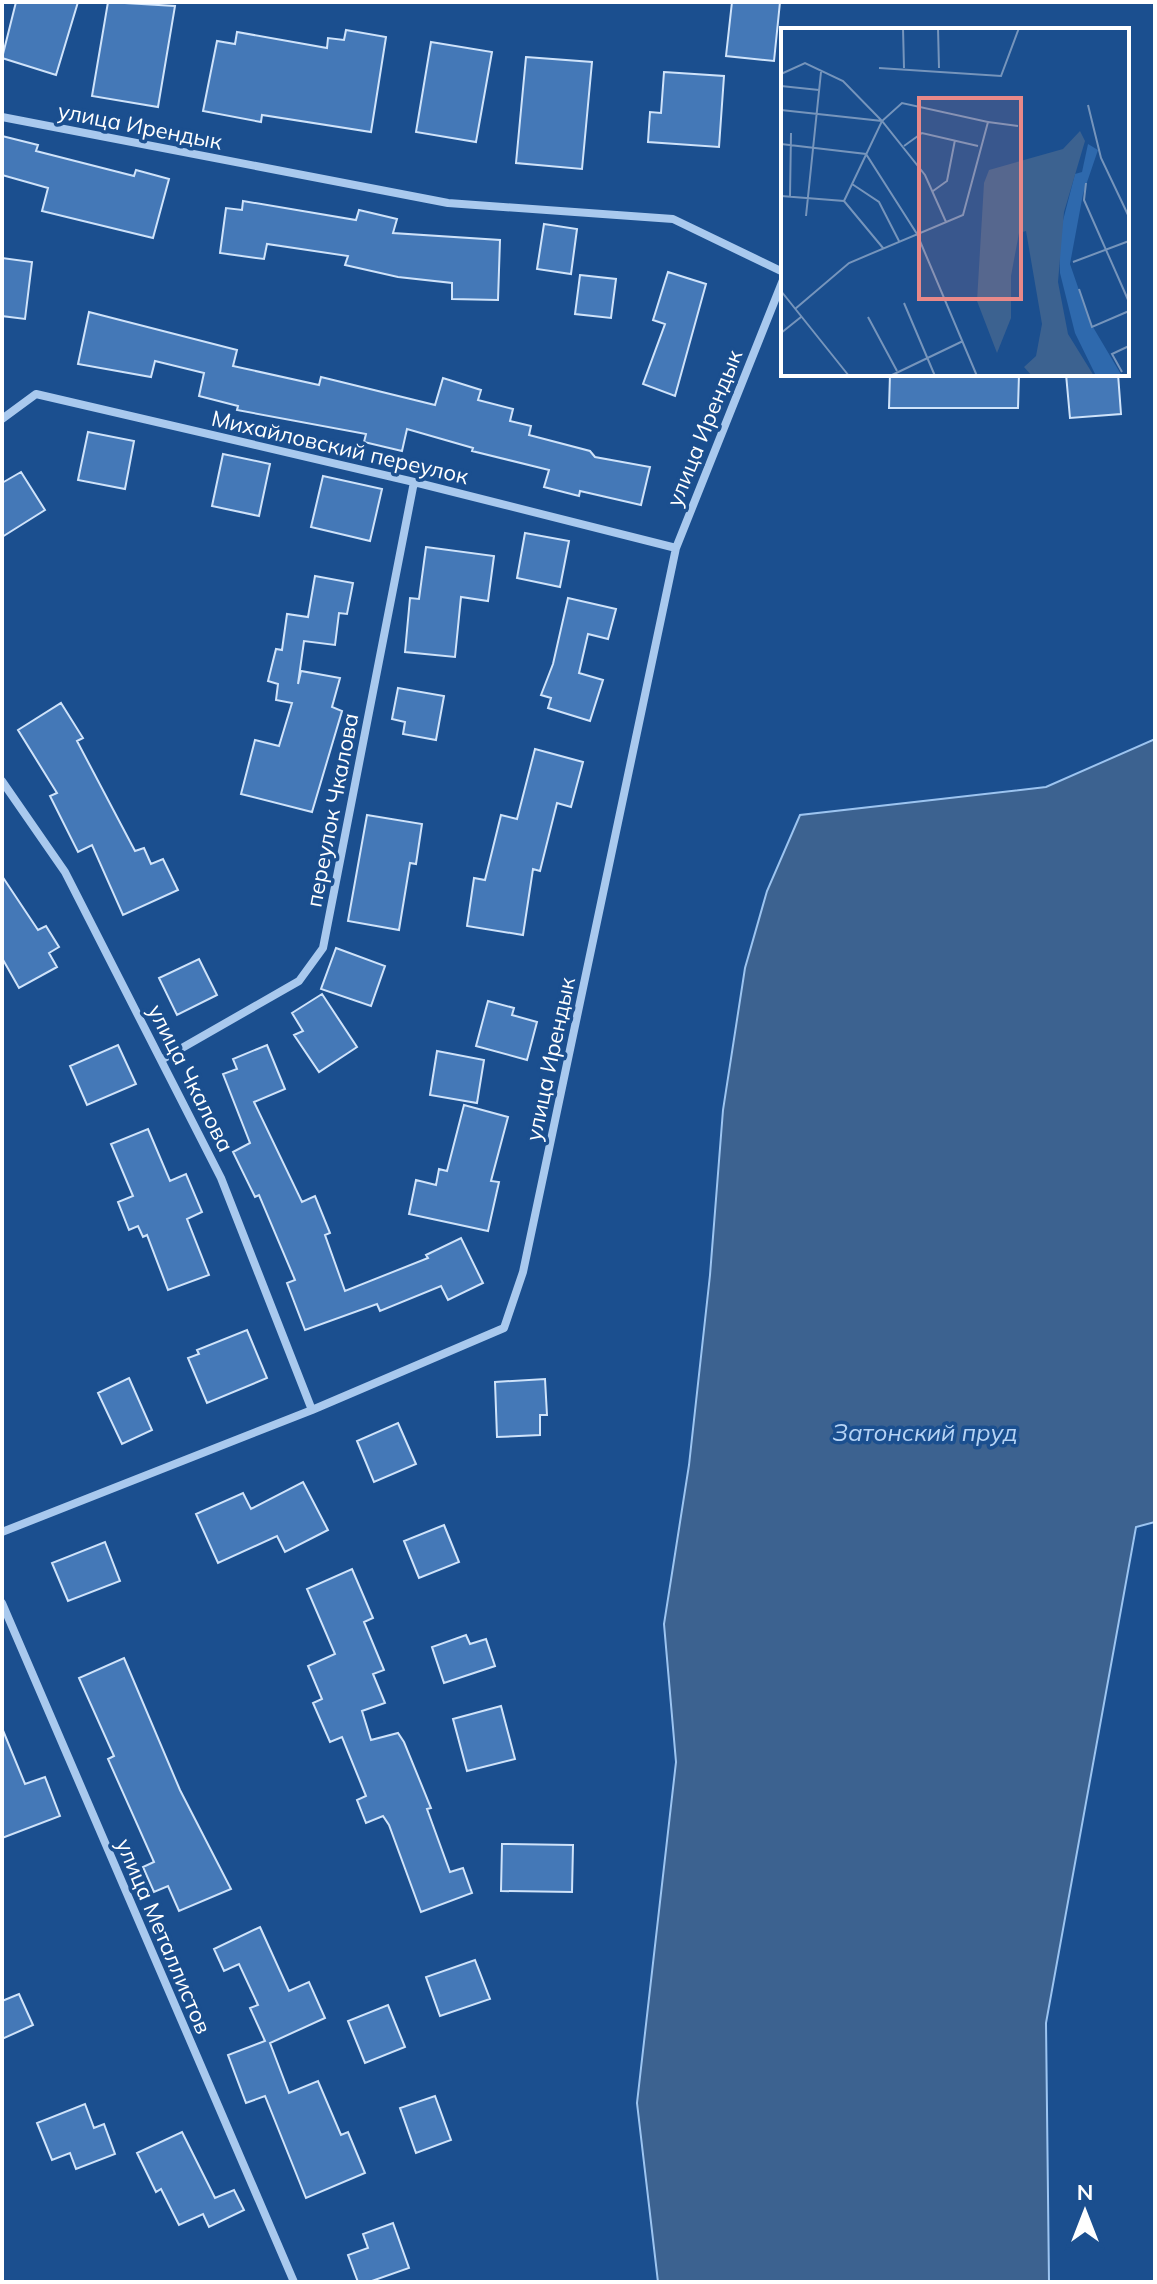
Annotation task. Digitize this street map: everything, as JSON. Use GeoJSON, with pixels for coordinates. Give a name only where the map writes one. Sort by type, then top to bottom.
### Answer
{"type":"FeatureCollection","features":[{"type":"Feature","properties":{"kind":"street","name":"улица Ирендык"},"geometry":{"type":"LineString","coordinates":[[2,117],[448,203],[673,219],[781,271]]}},
{"type":"Feature","properties":{"kind":"street","name":"улица Ирендык"},"geometry":{"type":"LineString","coordinates":[[2,1532],[312,1410],[504,1328],[523,1272],[676,548],[781,285]]}},
{"type":"Feature","properties":{"kind":"street","name":"Михайловский переулок"},"geometry":{"type":"LineString","coordinates":[[2,419],[36,394],[414,482],[676,548]]}},
{"type":"Feature","properties":{"kind":"street","name":"переулок Чкалова"},"geometry":{"type":"LineString","coordinates":[[161,1060],[299,981],[323,948],[414,482]]}},
{"type":"Feature","properties":{"kind":"street","name":"улица Чкалова"},"geometry":{"type":"LineString","coordinates":[[2,781],[65,872],[221,1178],[312,1410]]}},
{"type":"Feature","properties":{"kind":"street","name":"улица Металлистов"},"geometry":{"type":"LineString","coordinates":[[2,1603],[294,2282]]}},
{"type":"Feature","properties":{"kind":"water","name":"Затонский пруд"},"geometry":{"type":"Polygon","coordinates":[[[1155,739],[1155,1522],[1136,1527],[1046,2023],[1049,2282],[658,2282],[637,2103],[676,1762],[664,1624],[689,1465],[710,1275],[723,1110],[745,968],[767,891],[800,815],[1046,787],[1155,739]]]}},
{"type":"Feature","properties":{"kind":"building"},"geometry":{"type":"Polygon","coordinates":[[[16,2],[78,2],[56,75],[2,58],[16,2]]]}},
{"type":"Feature","properties":{"kind":"building"},"geometry":{"type":"Polygon","coordinates":[[[108,2],[175,6],[158,107],[92,96],[108,2]]]}},
{"type":"Feature","properties":{"kind":"building"},"geometry":{"type":"Polygon","coordinates":[[[732,2],[780,2],[774,61],[726,56],[732,2]]]}},
{"type":"Feature","properties":{"kind":"building"},"geometry":{"type":"Polygon","coordinates":[[[346,30],[386,37],[371,132],[262,115],[261,122],[203,111],[217,41],[235,44],[237,32],[327,48],[328,38],[344,40],[346,30]]]}},
{"type":"Feature","properties":{"kind":"building"},"geometry":{"type":"Polygon","coordinates":[[[431,42],[492,52],[476,142],[416,132],[431,42]]]}},
{"type":"Feature","properties":{"kind":"building"},"geometry":{"type":"Polygon","coordinates":[[[526,57],[592,62],[582,169],[516,163],[526,57]]]}},
{"type":"Feature","properties":{"kind":"building"},"geometry":{"type":"Polygon","coordinates":[[[664,72],[724,76],[719,147],[648,142],[650,112],[661,113],[664,72]]]}},
{"type":"Feature","properties":{"kind":"building"},"geometry":{"type":"Polygon","coordinates":[[[2,136],[38,145],[36,151],[134,176],[136,170],[169,179],[153,238],[42,211],[48,188],[2,175],[2,136]]]}},
{"type":"Feature","properties":{"kind":"building"},"geometry":{"type":"Polygon","coordinates":[[[243,201],[356,220],[359,210],[397,219],[393,233],[500,240],[498,300],[452,299],[452,283],[398,277],[345,265],[348,256],[267,244],[264,259],[220,253],[226,208],[242,210],[243,201]]]}},
{"type":"Feature","properties":{"kind":"building"},"geometry":{"type":"Polygon","coordinates":[[[544,224],[577,229],[571,274],[537,269],[544,224]]]}},
{"type":"Feature","properties":{"kind":"building"},"geometry":{"type":"Polygon","coordinates":[[[2,258],[32,262],[25,319],[2,316],[2,258]]]}},
{"type":"Feature","properties":{"kind":"building"},"geometry":{"type":"Polygon","coordinates":[[[668,272],[706,284],[675,396],[643,384],[665,324],[653,320],[668,272]]]}},
{"type":"Feature","properties":{"kind":"building"},"geometry":{"type":"Polygon","coordinates":[[[580,275],[616,279],[611,318],[575,314],[580,275]]]}},
{"type":"Feature","properties":{"kind":"building"},"geometry":{"type":"Polygon","coordinates":[[[89,312],[237,350],[233,366],[319,385],[321,377],[435,405],[443,378],[481,390],[478,400],[513,409],[510,421],[531,426],[529,435],[590,451],[595,457],[650,467],[641,505],[580,491],[579,496],[544,487],[549,470],[472,451],[473,448],[407,429],[402,451],[364,442],[366,434],[237,410],[238,406],[199,396],[204,373],[155,361],[151,377],[78,364],[89,312]]]}},
{"type":"Feature","properties":{"kind":"building"},"geometry":{"type":"Polygon","coordinates":[[[890,376],[1019,376],[1018,408],[889,408],[890,376]]]}},
{"type":"Feature","properties":{"kind":"building"},"geometry":{"type":"Polygon","coordinates":[[[1066,376],[1118,376],[1121,414],[1070,418],[1066,376]]]}},
{"type":"Feature","properties":{"kind":"building"},"geometry":{"type":"Polygon","coordinates":[[[88,432],[134,441],[125,489],[78,480],[88,432]]]}},
{"type":"Feature","properties":{"kind":"building"},"geometry":{"type":"Polygon","coordinates":[[[223,454],[270,464],[259,516],[212,506],[223,454]]]}},
{"type":"Feature","properties":{"kind":"building"},"geometry":{"type":"Polygon","coordinates":[[[21,472],[45,510],[2,537],[2,483],[21,472]]]}},
{"type":"Feature","properties":{"kind":"building"},"geometry":{"type":"Polygon","coordinates":[[[323,476],[382,489],[370,541],[311,527],[323,476]]]}},
{"type":"Feature","properties":{"kind":"building"},"geometry":{"type":"Polygon","coordinates":[[[525,533],[569,541],[560,587],[517,578],[525,533]]]}},
{"type":"Feature","properties":{"kind":"building"},"geometry":{"type":"Polygon","coordinates":[[[426,547],[494,556],[488,601],[461,597],[455,657],[405,652],[410,598],[419,599],[426,547]]]}},
{"type":"Feature","properties":{"kind":"building"},"geometry":{"type":"Polygon","coordinates":[[[315,576],[353,583],[347,614],[339,613],[335,645],[304,641],[298,684],[301,671],[340,678],[332,707],[342,711],[312,812],[241,794],[255,740],[279,746],[292,703],[276,700],[278,684],[268,681],[276,649],[282,650],[287,614],[308,617],[315,576]]]}},
{"type":"Feature","properties":{"kind":"building"},"geometry":{"type":"Polygon","coordinates":[[[568,598],[616,609],[608,639],[588,634],[579,673],[603,680],[590,721],[548,708],[551,698],[541,695],[553,664],[568,598]]]}},
{"type":"Feature","properties":{"kind":"building"},"geometry":{"type":"Polygon","coordinates":[[[398,688],[444,696],[436,740],[403,734],[405,722],[392,719],[398,688]]]}},
{"type":"Feature","properties":{"kind":"building"},"geometry":{"type":"Polygon","coordinates":[[[61,703],[83,738],[77,741],[135,851],[144,848],[151,864],[163,859],[178,890],[123,915],[92,845],[78,852],[50,796],[57,793],[18,730],[61,703]]]}},
{"type":"Feature","properties":{"kind":"building"},"geometry":{"type":"Polygon","coordinates":[[[535,749],[583,762],[571,807],[557,803],[540,871],[533,869],[523,935],[467,926],[474,878],[485,880],[501,815],[517,819],[535,749]]]}},
{"type":"Feature","properties":{"kind":"building"},"geometry":{"type":"Polygon","coordinates":[[[367,815],[422,824],[416,864],[410,863],[399,930],[348,921],[367,815]]]}},
{"type":"Feature","properties":{"kind":"building"},"geometry":{"type":"Polygon","coordinates":[[[2,876],[38,930],[46,926],[59,947],[49,953],[57,967],[19,988],[2,958],[2,876]]]}},
{"type":"Feature","properties":{"kind":"building"},"geometry":{"type":"Polygon","coordinates":[[[336,948],[385,966],[371,1006],[321,989],[336,948]]]}},
{"type":"Feature","properties":{"kind":"building"},"geometry":{"type":"Polygon","coordinates":[[[199,959],[217,995],[177,1015],[159,978],[199,959]]]}},
{"type":"Feature","properties":{"kind":"building"},"geometry":{"type":"Polygon","coordinates":[[[322,994],[357,1047],[319,1072],[294,1035],[303,1031],[292,1013],[322,994]]]}},
{"type":"Feature","properties":{"kind":"building"},"geometry":{"type":"Polygon","coordinates":[[[488,1001],[514,1008],[512,1015],[537,1022],[527,1060],[476,1046],[488,1001]]]}},
{"type":"Feature","properties":{"kind":"building"},"geometry":{"type":"Polygon","coordinates":[[[118,1045],[136,1084],[87,1105],[70,1066],[118,1045]]]}},
{"type":"Feature","properties":{"kind":"building"},"geometry":{"type":"Polygon","coordinates":[[[267,1045],[285,1089],[254,1102],[302,1202],[315,1196],[330,1233],[325,1235],[345,1291],[428,1258],[426,1255],[461,1238],[483,1283],[448,1300],[441,1286],[380,1311],[377,1304],[305,1330],[287,1283],[295,1280],[259,1195],[255,1197],[233,1152],[250,1143],[223,1074],[237,1069],[233,1059],[267,1045]]]}},
{"type":"Feature","properties":{"kind":"building"},"geometry":{"type":"Polygon","coordinates":[[[437,1051],[484,1060],[477,1103],[430,1095],[437,1051]]]}},
{"type":"Feature","properties":{"kind":"building"},"geometry":{"type":"Polygon","coordinates":[[[464,1105],[508,1117],[491,1181],[499,1182],[488,1231],[409,1214],[416,1180],[436,1185],[439,1169],[447,1171],[464,1105]]]}},
{"type":"Feature","properties":{"kind":"building"},"geometry":{"type":"Polygon","coordinates":[[[148,1129],[170,1181],[186,1174],[202,1212],[187,1219],[209,1275],[168,1290],[147,1235],[143,1237],[138,1226],[129,1230],[118,1202],[133,1196],[111,1144],[148,1129]]]}},
{"type":"Feature","properties":{"kind":"building"},"geometry":{"type":"Polygon","coordinates":[[[247,1330],[267,1378],[207,1403],[188,1358],[199,1354],[197,1350],[247,1330]]]}},
{"type":"Feature","properties":{"kind":"building"},"geometry":{"type":"Polygon","coordinates":[[[129,1378],[152,1430],[122,1444],[98,1393],[129,1378]]]}},
{"type":"Feature","properties":{"kind":"building"},"geometry":{"type":"Polygon","coordinates":[[[545,1379],[547,1415],[540,1415],[540,1435],[497,1437],[495,1382],[545,1379]]]}},
{"type":"Feature","properties":{"kind":"building"},"geometry":{"type":"Polygon","coordinates":[[[398,1423],[416,1464],[374,1482],[357,1441],[398,1423]]]}},
{"type":"Feature","properties":{"kind":"building"},"geometry":{"type":"Polygon","coordinates":[[[303,1482],[328,1530],[285,1552],[277,1536],[218,1563],[196,1514],[243,1493],[251,1509],[303,1482]]]}},
{"type":"Feature","properties":{"kind":"building"},"geometry":{"type":"Polygon","coordinates":[[[444,1525],[459,1562],[419,1578],[404,1541],[444,1525]]]}},
{"type":"Feature","properties":{"kind":"building"},"geometry":{"type":"Polygon","coordinates":[[[105,1542],[120,1581],[68,1601],[52,1563],[105,1542]]]}},
{"type":"Feature","properties":{"kind":"building"},"geometry":{"type":"Polygon","coordinates":[[[352,1569],[373,1618],[364,1622],[384,1670],[373,1674],[385,1703],[362,1711],[371,1740],[398,1733],[404,1742],[431,1808],[427,1809],[450,1872],[463,1868],[472,1893],[421,1912],[389,1825],[383,1816],[366,1823],[357,1800],[366,1796],[342,1737],[330,1742],[313,1703],[322,1699],[308,1666],[335,1654],[307,1589],[352,1569]]]}},
{"type":"Feature","properties":{"kind":"building"},"geometry":{"type":"Polygon","coordinates":[[[466,1635],[470,1644],[486,1639],[495,1666],[444,1683],[432,1647],[466,1635]]]}},
{"type":"Feature","properties":{"kind":"building"},"geometry":{"type":"Polygon","coordinates":[[[124,1658],[180,1790],[231,1889],[179,1911],[168,1886],[154,1892],[143,1867],[154,1862],[108,1759],[114,1756],[79,1678],[124,1658]]]}},
{"type":"Feature","properties":{"kind":"building"},"geometry":{"type":"Polygon","coordinates":[[[501,1706],[515,1759],[467,1771],[453,1719],[501,1706]]]}},
{"type":"Feature","properties":{"kind":"building"},"geometry":{"type":"Polygon","coordinates":[[[2,1728],[25,1784],[45,1777],[60,1816],[2,1838],[2,1728]]]}},
{"type":"Feature","properties":{"kind":"building"},"geometry":{"type":"Polygon","coordinates":[[[502,1844],[573,1845],[572,1892],[501,1891],[502,1844]]]}},
{"type":"Feature","properties":{"kind":"building"},"geometry":{"type":"Polygon","coordinates":[[[260,1927],[289,1991],[309,1982],[325,2018],[270,2043],[289,2093],[318,2081],[341,2135],[348,2132],[365,2173],[306,2198],[265,2096],[246,2103],[228,2055],[265,2041],[250,2008],[258,2005],[239,1964],[224,1971],[214,1949],[260,1927]]]}},
{"type":"Feature","properties":{"kind":"building"},"geometry":{"type":"Polygon","coordinates":[[[475,1960],[490,1999],[440,2016],[426,1977],[475,1960]]]}},
{"type":"Feature","properties":{"kind":"building"},"geometry":{"type":"Polygon","coordinates":[[[19,1994],[33,2025],[2,2039],[2,2001],[19,1994]]]}},
{"type":"Feature","properties":{"kind":"building"},"geometry":{"type":"Polygon","coordinates":[[[388,2005],[405,2047],[365,2063],[348,2021],[388,2005]]]}},
{"type":"Feature","properties":{"kind":"building"},"geometry":{"type":"Polygon","coordinates":[[[435,2096],[451,2140],[416,2153],[400,2108],[435,2096]]]}},
{"type":"Feature","properties":{"kind":"building"},"geometry":{"type":"Polygon","coordinates":[[[85,2104],[94,2128],[104,2124],[115,2154],[76,2169],[70,2153],[52,2160],[37,2123],[85,2104]]]}},
{"type":"Feature","properties":{"kind":"building"},"geometry":{"type":"Polygon","coordinates":[[[182,2132],[215,2198],[234,2190],[244,2210],[209,2227],[203,2214],[179,2225],[161,2189],[156,2192],[137,2153],[182,2132]]]}},
{"type":"Feature","properties":{"kind":"building"},"geometry":{"type":"Polygon","coordinates":[[[393,2223],[409,2268],[369,2282],[358,2282],[348,2255],[368,2248],[363,2234],[393,2223]]]}}]}
